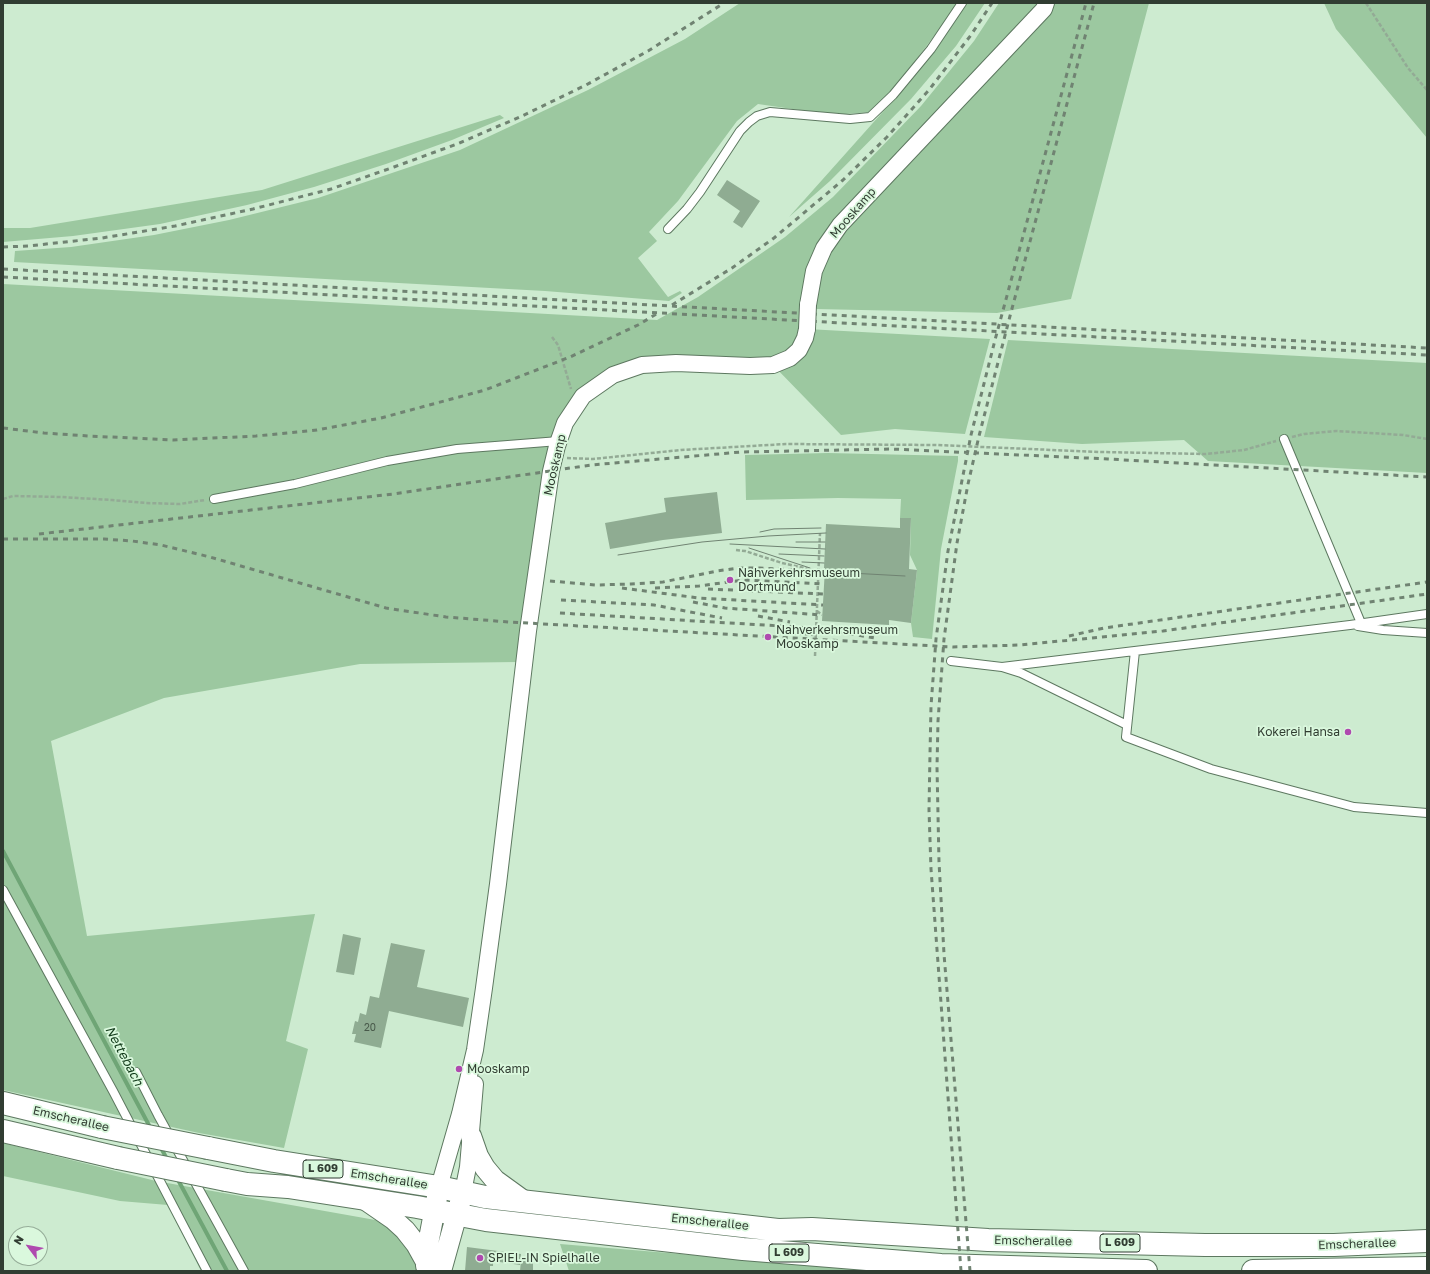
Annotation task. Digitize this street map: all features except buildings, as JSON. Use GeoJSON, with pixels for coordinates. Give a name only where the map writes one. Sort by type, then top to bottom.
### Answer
{"type":"FeatureCollection","features":[{"type":"Feature","properties":{"kind":"main road","name":"Emscherallee"},"geometry":{"type":"LineString","coordinates":[[3,1103],[102,1127],[274,1161],[439,1187],[485,1196],[778,1230],[812,1229],[988,1240],[1205,1245],[1334,1245],[1427,1241]]}},
{"type":"Feature","properties":{"kind":"main road","name":"Emscherallee"},"geometry":{"type":"LineString","coordinates":[[3,1131],[118,1158],[247,1184],[288,1188],[364,1199],[435,1210],[486,1220],[743,1249],[941,1265],[1146,1271]]}},
{"type":"Feature","properties":{"kind":"main road","name":"Emscherallee"},"geometry":{"type":"LineString","coordinates":[[1254,1271],[1427,1268]]}},
{"type":"Feature","properties":{"kind":"street","name":"Mooskamp"},"geometry":{"type":"LineString","coordinates":[[439,1187],[460,1114],[474,1057],[484,988],[528,631],[551,471],[565,423],[583,396],[613,374],[642,365],[676,363],[750,366],[773,365],[790,358],[799,350],[805,338],[808,305],[814,271],[824,248],[840,225],[1044,9],[1046,3]]}},
{"type":"Feature","properties":{"kind":"street","name":"Mooskamp"},"geometry":{"type":"LineString","coordinates":[[463,1192],[468,1167],[476,1077],[474,1057]]}},
{"type":"Feature","properties":{"kind":"street"},"geometry":{"type":"LineString","coordinates":[[471,1136],[478,1156],[485,1168],[496,1180],[524,1201]]}},
{"type":"Feature","properties":{"kind":"street"},"geometry":{"type":"LineString","coordinates":[[431,1268],[435,1210],[439,1187]]}},
{"type":"Feature","properties":{"kind":"street"},"geometry":{"type":"LineString","coordinates":[[431,1268],[457,1215],[463,1192]]}},
{"type":"Feature","properties":{"kind":"street"},"geometry":{"type":"LineString","coordinates":[[364,1199],[393,1218],[405,1230],[431,1268]]}},
{"type":"Feature","properties":{"kind":"lane"},"geometry":{"type":"LineString","coordinates":[[668,229],[688,209],[740,131],[749,122],[758,116],[770,112],[850,119],[870,117],[893,95],[931,49],[962,3]]}},
{"type":"Feature","properties":{"kind":"lane"},"geometry":{"type":"LineString","coordinates":[[1284,439],[1361,623]]}},
{"type":"Feature","properties":{"kind":"lane"},"geometry":{"type":"LineString","coordinates":[[214,499],[296,484],[387,461],[457,449],[559,441]]}},
{"type":"Feature","properties":{"kind":"lane"},"geometry":{"type":"LineString","coordinates":[[1002,667],[1350,625],[1427,614]]}},
{"type":"Feature","properties":{"kind":"lane"},"geometry":{"type":"LineString","coordinates":[[1350,625],[1383,630],[1427,633]]}},
{"type":"Feature","properties":{"kind":"lane"},"geometry":{"type":"LineString","coordinates":[[1135,651],[1126,737],[1211,769],[1354,808],[1427,813]]}},
{"type":"Feature","properties":{"kind":"lane"},"geometry":{"type":"LineString","coordinates":[[951,661],[1002,667],[1021,673],[1127,725]]}},
{"type":"Feature","properties":{"kind":"lane"},"geometry":{"type":"LineString","coordinates":[[3,890],[113,1091],[207,1271]]}},
{"type":"Feature","properties":{"kind":"lane"},"geometry":{"type":"LineString","coordinates":[[136,1072],[244,1271]]}},
{"type":"Feature","properties":{"kind":"path"},"geometry":{"type":"LineString","coordinates":[[1366,3],[1408,68],[1427,90]]}},
{"type":"Feature","properties":{"kind":"path"},"geometry":{"type":"LineString","coordinates":[[552,337],[558,345],[576,407]]}},
{"type":"Feature","properties":{"kind":"path"},"geometry":{"type":"LineString","coordinates":[[555,457],[593,459],[681,450],[786,444],[936,445],[1093,452],[1206,454],[1244,450],[1304,434],[1336,431],[1427,439]]}},
{"type":"Feature","properties":{"kind":"path"},"geometry":{"type":"LineString","coordinates":[[3,499],[12,496],[60,497],[112,500],[146,504],[180,504],[214,499]]}},
{"type":"Feature","properties":{"kind":"path"},"geometry":{"type":"LineString","coordinates":[[815,656],[820,534]]}},
{"type":"Feature","properties":{"kind":"path"},"geometry":{"type":"LineString","coordinates":[[736,550],[745,551],[782,563],[818,571]]}},
{"type":"Feature","properties":{"kind":"path"},"geometry":{"type":"LineString","coordinates":[[817,611],[822,615]]}},
{"type":"Feature","properties":{"kind":"path"},"geometry":{"type":"LineString","coordinates":[[787,633],[816,635]]}},
{"type":"Feature","properties":{"kind":"green space"},"geometry":{"type":"Polygon","coordinates":[[[740,3],[959,3],[897,85],[871,112],[834,115],[758,104],[737,121],[678,201],[649,232],[657,241],[638,258],[668,297],[680,291],[682,293],[669,301],[545,291],[14,262],[15,251],[71,247],[154,235],[229,220],[318,198],[460,150],[588,90],[685,39],[740,3]]]}},
{"type":"Feature","properties":{"kind":"green space"},"geometry":{"type":"Polygon","coordinates":[[[967,3],[985,3],[956,46],[911,99],[830,181],[789,217],[913,78],[967,3]]]}},
{"type":"Feature","properties":{"kind":"green space"},"geometry":{"type":"Polygon","coordinates":[[[999,3],[1149,3],[1071,299],[997,313],[816,309],[807,329],[990,339],[965,434],[895,429],[841,435],[773,365],[676,363],[581,390],[552,449],[519,635],[517,662],[360,664],[164,698],[51,741],[87,936],[315,914],[286,1041],[308,1049],[284,1148],[199,1133],[3,1090],[3,284],[657,320],[698,297],[785,237],[833,197],[921,106],[974,41],[999,3]]]}},
{"type":"Feature","properties":{"kind":"green space"},"geometry":{"type":"Polygon","coordinates":[[[1324,3],[1427,3],[1427,138],[1336,29],[1324,3]]]}},
{"type":"Feature","properties":{"kind":"green space"},"geometry":{"type":"Polygon","coordinates":[[[500,115],[504,118],[452,140],[386,164],[314,187],[247,205],[160,224],[73,236],[3,242],[3,228],[30,228],[262,190],[500,115]]]}},
{"type":"Feature","properties":{"kind":"green space"},"geometry":{"type":"Polygon","coordinates":[[[1008,340],[1427,363],[1427,473],[1208,461],[1184,440],[1082,444],[984,437],[1008,340]]]}},
{"type":"Feature","properties":{"kind":"green space"},"geometry":{"type":"Polygon","coordinates":[[[828,453],[958,456],[941,549],[932,639],[913,637],[911,623],[917,570],[910,555],[911,518],[900,518],[901,499],[838,498],[746,500],[745,455],[828,453]]]}},
{"type":"Feature","properties":{"kind":"green space"},"geometry":{"type":"Polygon","coordinates":[[[3,1143],[156,1181],[381,1221],[393,1226],[417,1264],[416,1271],[201,1271],[168,1205],[120,1201],[3,1176],[3,1143]]]}},
{"type":"Feature","properties":{"kind":"green space"},"geometry":{"type":"Polygon","coordinates":[[[560,1244],[886,1271],[569,1271],[560,1244]]]}},
{"type":"Feature","properties":{"kind":"waterway","name":"Nettebach"},"geometry":{"type":"LineString","coordinates":[[3,851],[151,1129]]}},
{"type":"Feature","properties":{"kind":"waterway","name":"Nettebach"},"geometry":{"type":"LineString","coordinates":[[160,1146],[168,1161]]}},
{"type":"Feature","properties":{"kind":"waterway","name":"Nettebach"},"geometry":{"type":"LineString","coordinates":[[177,1178],[227,1271]]}},
{"type":"Feature","properties":{"kind":"tram line"},"geometry":{"type":"LineString","coordinates":[[760,532],[774,529],[821,528]]}},
{"type":"Feature","properties":{"kind":"tram line"},"geometry":{"type":"LineString","coordinates":[[618,555],[702,542],[768,536],[826,533]]}},
{"type":"Feature","properties":{"kind":"tram line"},"geometry":{"type":"LineString","coordinates":[[796,542],[825,542]]}},
{"type":"Feature","properties":{"kind":"tram line"},"geometry":{"type":"LineString","coordinates":[[730,544],[825,549]]}},
{"type":"Feature","properties":{"kind":"tram line"},"geometry":{"type":"LineString","coordinates":[[749,548],[810,568]]}},
{"type":"Feature","properties":{"kind":"tram line"},"geometry":{"type":"LineString","coordinates":[[779,554],[824,556]]}},
{"type":"Feature","properties":{"kind":"tram line"},"geometry":{"type":"LineString","coordinates":[[802,562],[824,563]]}},
{"type":"Feature","properties":{"kind":"tram line"},"geometry":{"type":"LineString","coordinates":[[795,570],[905,576]]}},
{"type":"Feature","properties":{"kind":"railway"},"geometry":{"type":"LineString","coordinates":[[3,247],[28,246],[102,238],[175,226],[253,209],[331,189],[457,144],[522,116],[586,85],[648,51],[724,3]]}},
{"type":"Feature","properties":{"kind":"railway"},"geometry":{"type":"LineString","coordinates":[[672,305],[732,268],[774,238],[843,180],[887,137],[929,90],[971,35],[992,3]]}},
{"type":"Feature","properties":{"kind":"railway"},"geometry":{"type":"LineString","coordinates":[[961,1271],[931,869],[929,810],[931,706],[936,639],[948,551],[971,435],[995,340],[1086,3]]}},
{"type":"Feature","properties":{"kind":"railway"},"geometry":{"type":"LineString","coordinates":[[970,1271],[944,954],[939,862],[937,767],[938,721],[944,639],[957,543],[979,436],[1094,3]]}},
{"type":"Feature","properties":{"kind":"railway"},"geometry":{"type":"LineString","coordinates":[[3,269],[1427,348]]}},
{"type":"Feature","properties":{"kind":"railway"},"geometry":{"type":"LineString","coordinates":[[3,277],[1427,355]]}},
{"type":"Feature","properties":{"kind":"railway"},"geometry":{"type":"LineString","coordinates":[[3,428],[44,433],[173,440],[256,436],[317,430],[381,418],[485,390],[570,357],[638,325],[658,313]]}},
{"type":"Feature","properties":{"kind":"railway"},"geometry":{"type":"LineString","coordinates":[[39,534],[393,494],[591,465],[741,452],[891,449],[1108,459],[1427,477]]}},
{"type":"Feature","properties":{"kind":"railway"},"geometry":{"type":"LineString","coordinates":[[3,539],[104,539],[161,545],[210,557],[386,608],[446,617],[509,622],[953,647],[1020,645],[1163,631],[1427,594]]}},
{"type":"Feature","properties":{"kind":"railway"},"geometry":{"type":"LineString","coordinates":[[550,581],[596,585],[631,584],[663,582],[739,568],[795,570]]}},
{"type":"Feature","properties":{"kind":"railway"},"geometry":{"type":"LineString","coordinates":[[655,588],[699,586],[743,580],[824,584]]}},
{"type":"Feature","properties":{"kind":"railway"},"geometry":{"type":"LineString","coordinates":[[1069,636],[1104,628],[1427,582]]}},
{"type":"Feature","properties":{"kind":"railway"},"geometry":{"type":"LineString","coordinates":[[622,588],[699,598],[823,605]]}},
{"type":"Feature","properties":{"kind":"railway"},"geometry":{"type":"LineString","coordinates":[[708,589],[823,594]]}},
{"type":"Feature","properties":{"kind":"railway"},"geometry":{"type":"LineString","coordinates":[[561,600],[654,605],[722,618]]}},
{"type":"Feature","properties":{"kind":"railway"},"geometry":{"type":"LineString","coordinates":[[693,602],[725,608],[822,615]]}},
{"type":"Feature","properties":{"kind":"railway"},"geometry":{"type":"LineString","coordinates":[[560,613],[798,627],[875,638]]}},
{"type":"Feature","properties":{"kind":"railway"},"geometry":{"type":"LineString","coordinates":[[758,616],[790,622]]}},
{"type":"Feature","properties":{"kind":"place","name":"Nahverkehrsmuseum Dortmund"},"geometry":{"type":"Point","coordinates":[730,580]}},
{"type":"Feature","properties":{"kind":"place","name":"Nahverkehrsmuseum Mooskamp"},"geometry":{"type":"Point","coordinates":[768,637]}},
{"type":"Feature","properties":{"kind":"place","name":"Kokerei Hansa"},"geometry":{"type":"Point","coordinates":[1348,732]}},
{"type":"Feature","properties":{"kind":"place","name":"Mooskamp"},"geometry":{"type":"Point","coordinates":[459,1069]}},
{"type":"Feature","properties":{"kind":"place","name":"SPIEL-IN Spielhalle"},"geometry":{"type":"Point","coordinates":[480,1258]}}]}
